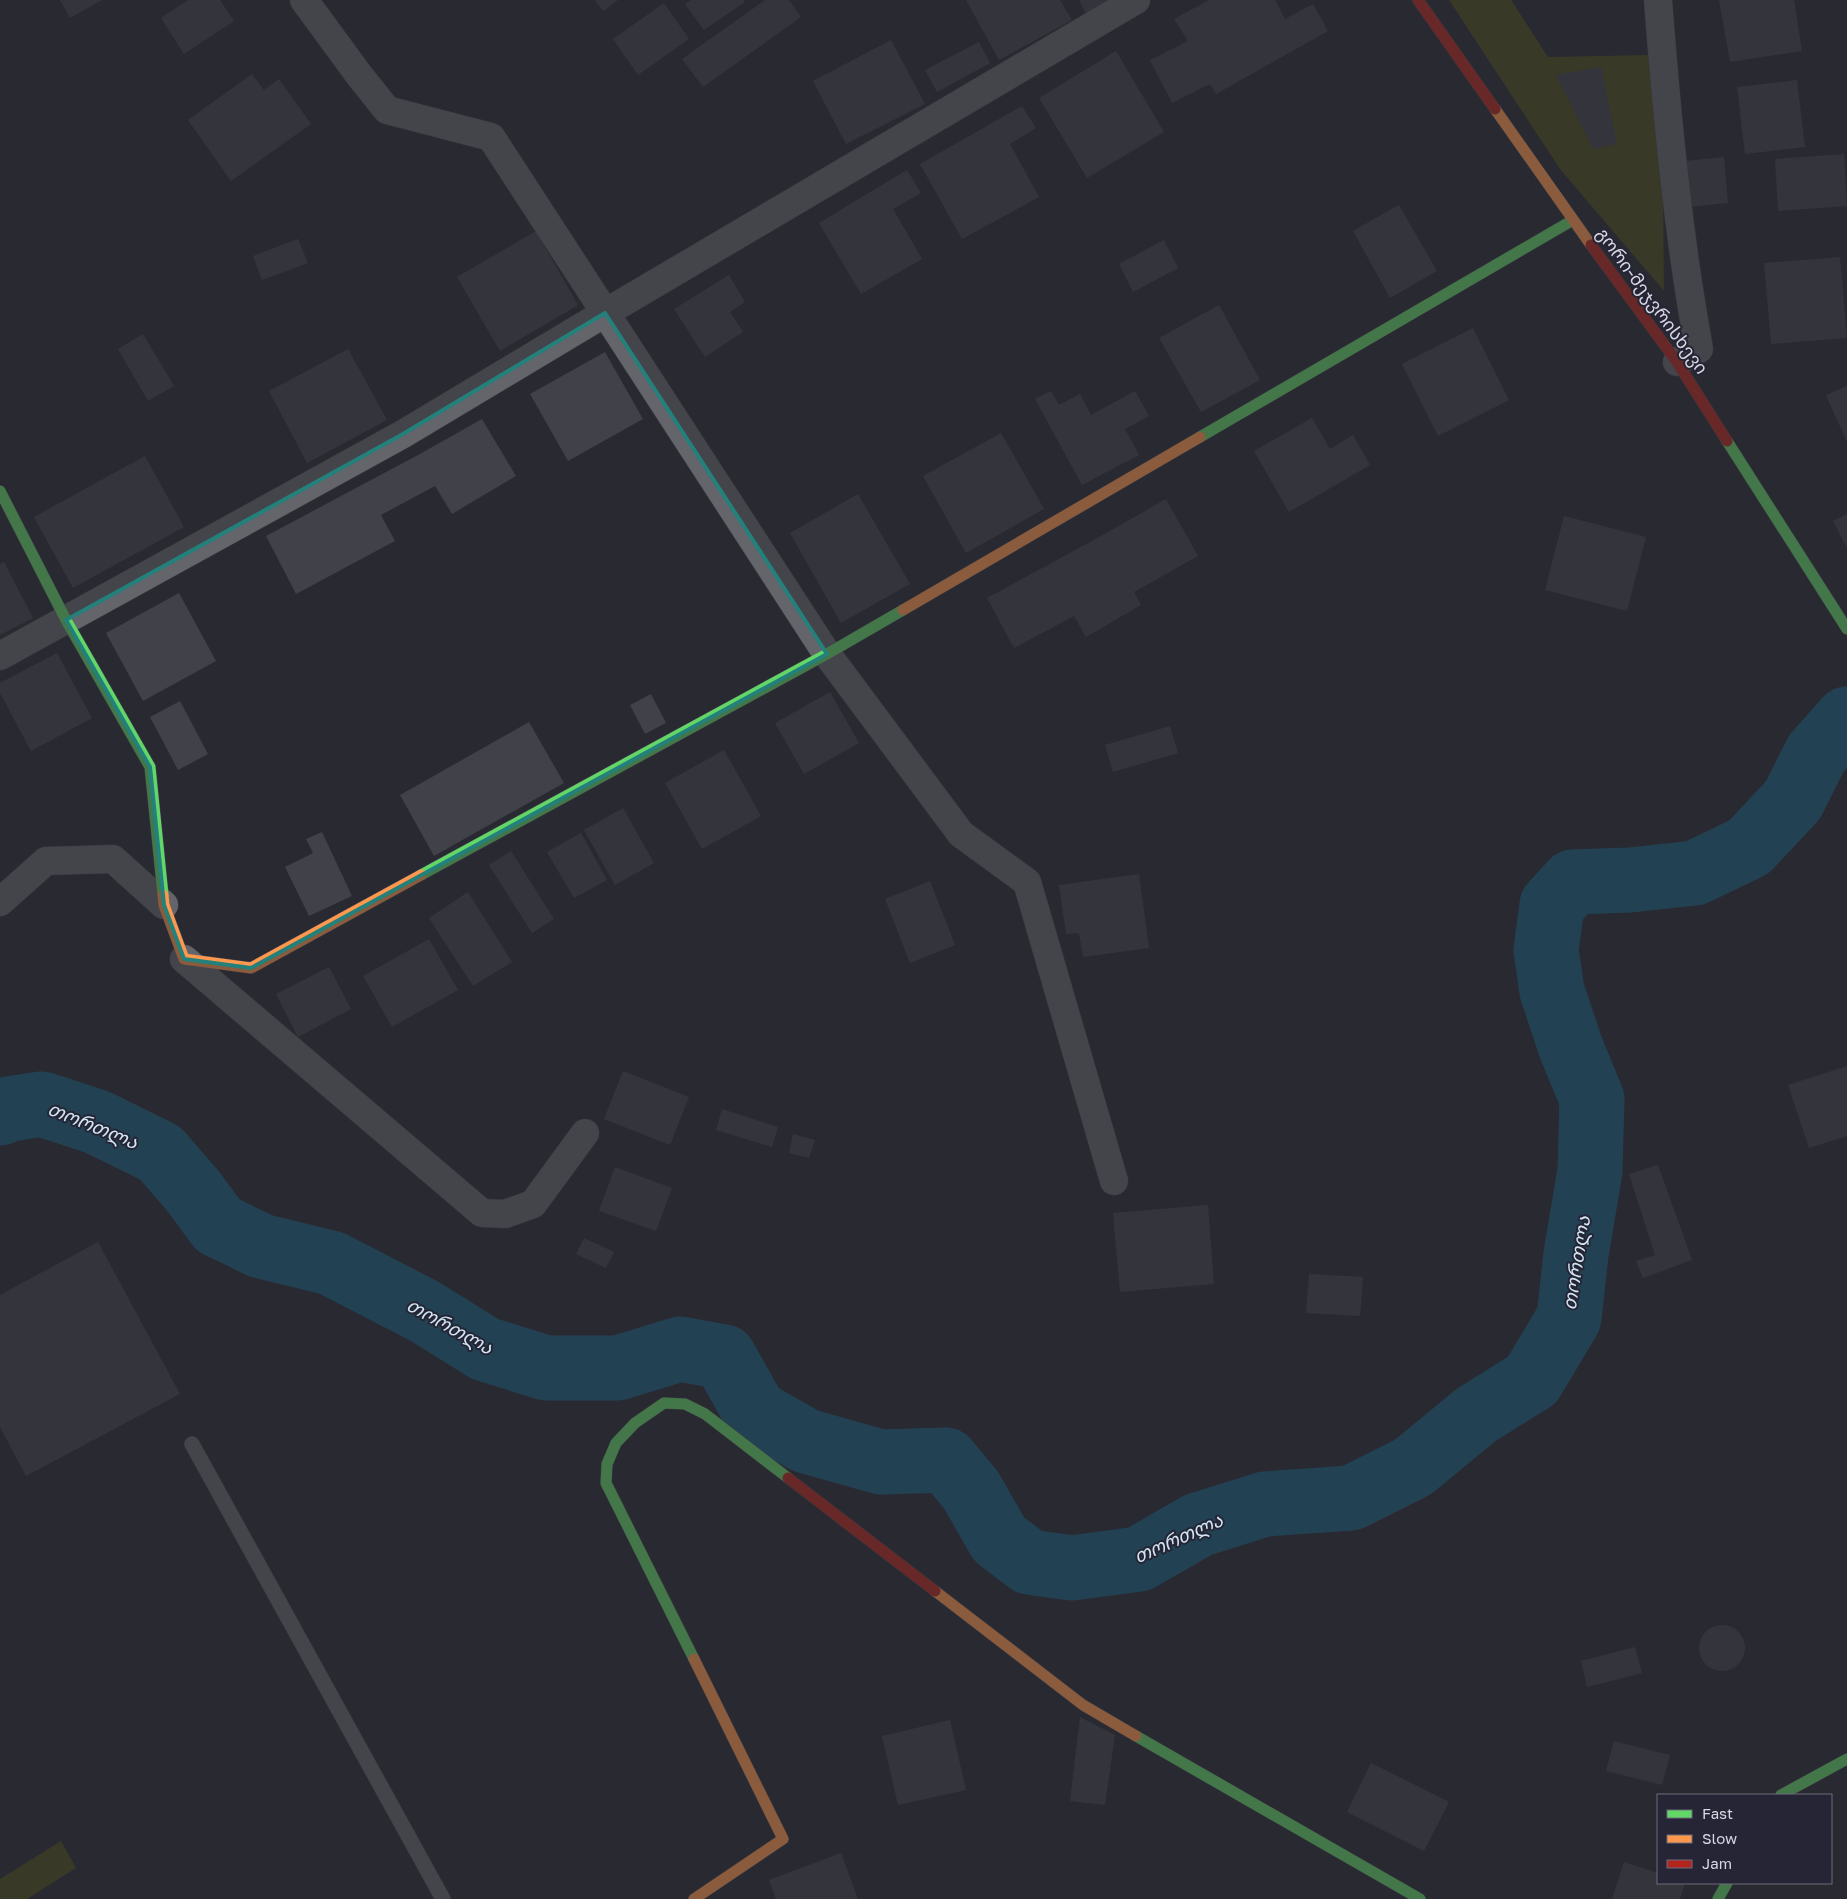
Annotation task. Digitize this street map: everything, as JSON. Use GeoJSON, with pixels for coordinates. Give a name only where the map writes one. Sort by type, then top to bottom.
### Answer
{"type":"FeatureCollection","features":[{"type":"Feature","properties":{"kind":"street"},"geometry":{"type":"LineString","coordinates":[[0,656],[403,434],[1136,0]]}},
{"type":"Feature","properties":{"kind":"street","name":"გორი-მეჯვრისხევი"},"geometry":{"type":"LineString","coordinates":[[1418,0],[1572,220],[1676,362],[1847,629]]}},
{"type":"Feature","properties":{"kind":"street"},"geometry":{"type":"LineString","coordinates":[[1658,0],[1669,138],[1691,305],[1699,349],[1676,362]]}},
{"type":"Feature","properties":{"kind":"street"},"geometry":{"type":"LineString","coordinates":[[316,4],[359,75],[387,110],[491,137],[827,654],[961,834],[1028,882],[1114,1181]]}},
{"type":"Feature","properties":{"kind":"street"},"geometry":{"type":"LineString","coordinates":[[184,959],[251,968],[827,654],[1572,220]]}},
{"type":"Feature","properties":{"kind":"street"},"geometry":{"type":"LineString","coordinates":[[0,490],[66,620],[150,768],[164,905],[184,959],[482,1212],[505,1214],[533,1204],[585,1133]]}},
{"type":"Feature","properties":{"kind":"street"},"geometry":{"type":"LineString","coordinates":[[0,902],[46,861],[113,859],[164,905]]}},
{"type":"Feature","properties":{"kind":"street"},"geometry":{"type":"LineString","coordinates":[[694,1899],[784,1839],[606,1483],[607,1464],[616,1443],[635,1424],[664,1403],[685,1404],[705,1414],[1083,1705],[1420,1899]]}},
{"type":"Feature","properties":{"kind":"street"},"geometry":{"type":"LineString","coordinates":[[1783,1794],[1847,1759]]}},
{"type":"Feature","properties":{"kind":"street"},"geometry":{"type":"LineString","coordinates":[[1718,1899],[1726,1884]]}},
{"type":"Feature","properties":{"kind":"lane"},"geometry":{"type":"LineString","coordinates":[[192,1444],[443,1899]]}},
{"type":"Feature","properties":{"kind":"highlighted area"},"geometry":{"type":"Polygon","coordinates":[[[605,313],[827,654],[251,968],[184,959],[164,905],[150,767],[66,620],[403,434],[605,313]]]}},
{"type":"Feature","properties":{"kind":"green space"},"geometry":{"type":"Polygon","coordinates":[[[1449,0],[1511,0],[1548,57],[1651,55],[1662,79],[1664,291],[1560,169],[1449,0]]]}},
{"type":"Feature","properties":{"kind":"green space"},"geometry":{"type":"Polygon","coordinates":[[[61,1841],[76,1868],[27,1899],[0,1899],[0,1879],[61,1841]]]}},
{"type":"Feature","properties":{"kind":"building"},"geometry":{"type":"Polygon","coordinates":[[[60,0],[102,0],[70,18],[60,0]]]}},
{"type":"Feature","properties":{"kind":"building"},"geometry":{"type":"Polygon","coordinates":[[[188,0],[220,0],[234,21],[184,54],[161,18],[188,0]]]}},
{"type":"Feature","properties":{"kind":"building"},"geometry":{"type":"Polygon","coordinates":[[[595,0],[618,0],[603,11],[595,0]]]}},
{"type":"Feature","properties":{"kind":"building"},"geometry":{"type":"Polygon","coordinates":[[[691,0],[744,0],[745,2],[704,30],[685,4],[691,0]]]}},
{"type":"Feature","properties":{"kind":"building"},"geometry":{"type":"Polygon","coordinates":[[[765,0],[789,0],[801,17],[703,87],[682,59],[765,0]]]}},
{"type":"Feature","properties":{"kind":"building"},"geometry":{"type":"Polygon","coordinates":[[[966,0],[1060,0],[1072,20],[999,60],[966,0]]]}},
{"type":"Feature","properties":{"kind":"building"},"geometry":{"type":"Polygon","coordinates":[[[1079,0],[1117,0],[1087,16],[1079,0]]]}},
{"type":"Feature","properties":{"kind":"building"},"geometry":{"type":"Polygon","coordinates":[[[1209,0],[1275,0],[1285,19],[1313,4],[1328,31],[1216,94],[1210,84],[1172,103],[1150,60],[1188,41],[1174,19],[1209,0]]]}},
{"type":"Feature","properties":{"kind":"building"},"geometry":{"type":"Polygon","coordinates":[[[1719,0],[1794,0],[1802,51],[1730,62],[1719,0]]]}},
{"type":"Feature","properties":{"kind":"building"},"geometry":{"type":"Polygon","coordinates":[[[664,3],[689,39],[638,75],[613,39],[664,3]]]}},
{"type":"Feature","properties":{"kind":"building"},"geometry":{"type":"Polygon","coordinates":[[[891,40],[925,104],[846,144],[813,81],[891,40]]]}},
{"type":"Feature","properties":{"kind":"building"},"geometry":{"type":"Polygon","coordinates":[[[979,42],[990,63],[937,92],[925,70],[979,42]]]}},
{"type":"Feature","properties":{"kind":"building"},"geometry":{"type":"Polygon","coordinates":[[[1116,51],[1164,132],[1087,178],[1039,98],[1116,51]]]}},
{"type":"Feature","properties":{"kind":"building"},"geometry":{"type":"Polygon","coordinates":[[[1601,67],[1617,144],[1593,149],[1556,75],[1601,67]]]}},
{"type":"Feature","properties":{"kind":"building"},"geometry":{"type":"Polygon","coordinates":[[[252,74],[264,90],[279,79],[311,124],[231,181],[188,120],[252,74]]]}},
{"type":"Feature","properties":{"kind":"building"},"geometry":{"type":"Polygon","coordinates":[[[1797,80],[1805,147],[1745,154],[1737,87],[1797,80]]]}},
{"type":"Feature","properties":{"kind":"building"},"geometry":{"type":"Polygon","coordinates":[[[1022,106],[1036,128],[1010,144],[1039,197],[962,239],[920,164],[1022,106]]]}},
{"type":"Feature","properties":{"kind":"building"},"geometry":{"type":"Polygon","coordinates":[[[1844,154],[1847,206],[1778,211],[1775,159],[1844,154]]]}},
{"type":"Feature","properties":{"kind":"building"},"geometry":{"type":"Polygon","coordinates":[[[1724,157],[1728,203],[1689,207],[1685,161],[1724,157]]]}},
{"type":"Feature","properties":{"kind":"building"},"geometry":{"type":"Polygon","coordinates":[[[907,170],[921,193],[893,209],[922,259],[861,294],[819,223],[907,170]]]}},
{"type":"Feature","properties":{"kind":"building"},"geometry":{"type":"Polygon","coordinates":[[[1399,205],[1437,271],[1390,298],[1353,231],[1399,205]]]}},
{"type":"Feature","properties":{"kind":"building"},"geometry":{"type":"Polygon","coordinates":[[[536,231],[578,305],[500,351],[457,277],[536,231]]]}},
{"type":"Feature","properties":{"kind":"building"},"geometry":{"type":"Polygon","coordinates":[[[298,239],[308,263],[262,280],[253,256],[298,239]]]}},
{"type":"Feature","properties":{"kind":"building"},"geometry":{"type":"Polygon","coordinates":[[[1164,240],[1178,268],[1133,292],[1119,264],[1164,240]]]}},
{"type":"Feature","properties":{"kind":"building"},"geometry":{"type":"Polygon","coordinates":[[[1840,257],[1847,338],[1771,344],[1764,263],[1840,257]]]}},
{"type":"Feature","properties":{"kind":"building"},"geometry":{"type":"Polygon","coordinates":[[[729,275],[745,302],[730,312],[743,332],[705,357],[674,309],[729,275]]]}},
{"type":"Feature","properties":{"kind":"building"},"geometry":{"type":"Polygon","coordinates":[[[1219,305],[1260,380],[1201,412],[1159,338],[1219,305]]]}},
{"type":"Feature","properties":{"kind":"building"},"geometry":{"type":"Polygon","coordinates":[[[1473,328],[1509,400],[1438,436],[1402,364],[1473,328]]]}},
{"type":"Feature","properties":{"kind":"building"},"geometry":{"type":"Polygon","coordinates":[[[143,334],[174,386],[148,401],[118,349],[143,334]]]}},
{"type":"Feature","properties":{"kind":"building"},"geometry":{"type":"Polygon","coordinates":[[[348,349],[387,420],[307,463],[269,391],[348,349]]]}},
{"type":"Feature","properties":{"kind":"building"},"geometry":{"type":"Polygon","coordinates":[[[605,352],[643,419],[568,461],[530,394],[605,352]]]}},
{"type":"Feature","properties":{"kind":"building"},"geometry":{"type":"Polygon","coordinates":[[[1847,386],[1847,442],[1826,395],[1847,386]]]}},
{"type":"Feature","properties":{"kind":"building"},"geometry":{"type":"Polygon","coordinates":[[[1051,391],[1059,405],[1080,394],[1091,415],[1135,391],[1149,416],[1125,429],[1139,455],[1082,485],[1035,399],[1051,391]]]}},
{"type":"Feature","properties":{"kind":"building"},"geometry":{"type":"Polygon","coordinates":[[[1312,418],[1330,449],[1353,435],[1370,465],[1289,512],[1254,451],[1312,418]]]}},
{"type":"Feature","properties":{"kind":"building"},"geometry":{"type":"Polygon","coordinates":[[[482,419],[516,476],[452,514],[435,486],[381,515],[395,541],[296,594],[266,536],[482,419]]]}},
{"type":"Feature","properties":{"kind":"building"},"geometry":{"type":"Polygon","coordinates":[[[1001,433],[1044,509],[966,553],[923,476],[1001,433]]]}},
{"type":"Feature","properties":{"kind":"building"},"geometry":{"type":"Polygon","coordinates":[[[145,456],[184,527],[73,588],[34,517],[145,456]]]}},
{"type":"Feature","properties":{"kind":"building"},"geometry":{"type":"Polygon","coordinates":[[[858,494],[910,584],[841,623],[790,533],[858,494]]]}},
{"type":"Feature","properties":{"kind":"building"},"geometry":{"type":"Polygon","coordinates":[[[1166,499],[1198,556],[1134,592],[1141,605],[1086,637],[1074,616],[1014,648],[987,598],[1166,499]]]}},
{"type":"Feature","properties":{"kind":"building"},"geometry":{"type":"Polygon","coordinates":[[[1847,514],[1847,548],[1833,521],[1847,514]]]}},
{"type":"Feature","properties":{"kind":"building"},"geometry":{"type":"Polygon","coordinates":[[[1564,516],[1646,537],[1627,611],[1545,590],[1564,516]]]}},
{"type":"Feature","properties":{"kind":"building"},"geometry":{"type":"Polygon","coordinates":[[[4,562],[33,618],[0,635],[0,564],[4,562]]]}},
{"type":"Feature","properties":{"kind":"building"},"geometry":{"type":"Polygon","coordinates":[[[179,593],[216,661],[143,701],[106,633],[179,593]]]}},
{"type":"Feature","properties":{"kind":"building"},"geometry":{"type":"Polygon","coordinates":[[[57,653],[92,718],[31,751],[0,693],[0,683],[57,653]]]}},
{"type":"Feature","properties":{"kind":"building"},"geometry":{"type":"Polygon","coordinates":[[[830,692],[859,743],[804,774],[775,723],[830,692]]]}},
{"type":"Feature","properties":{"kind":"building"},"geometry":{"type":"Polygon","coordinates":[[[651,694],[666,723],[645,734],[630,705],[651,694]]]}},
{"type":"Feature","properties":{"kind":"building"},"geometry":{"type":"Polygon","coordinates":[[[180,701],[208,754],[178,770],[150,717],[180,701]]]}},
{"type":"Feature","properties":{"kind":"building"},"geometry":{"type":"Polygon","coordinates":[[[529,722],[564,783],[434,856],[400,795],[529,722]]]}},
{"type":"Feature","properties":{"kind":"building"},"geometry":{"type":"Polygon","coordinates":[[[1170,726],[1178,753],[1113,772],[1105,745],[1170,726]]]}},
{"type":"Feature","properties":{"kind":"building"},"geometry":{"type":"Polygon","coordinates":[[[724,750],[761,816],[702,849],[665,783],[724,750]]]}},
{"type":"Feature","properties":{"kind":"building"},"geometry":{"type":"Polygon","coordinates":[[[623,808],[654,863],[615,885],[584,830],[623,808]]]}},
{"type":"Feature","properties":{"kind":"building"},"geometry":{"type":"Polygon","coordinates":[[[322,832],[352,896],[309,916],[285,867],[313,853],[306,839],[322,832]]]}},
{"type":"Feature","properties":{"kind":"building"},"geometry":{"type":"Polygon","coordinates":[[[581,833],[607,880],[574,898],[547,852],[581,833]]]}},
{"type":"Feature","properties":{"kind":"building"},"geometry":{"type":"Polygon","coordinates":[[[511,851],[554,919],[532,933],[489,865],[511,851]]]}},
{"type":"Feature","properties":{"kind":"building"},"geometry":{"type":"Polygon","coordinates":[[[1139,874],[1149,948],[1083,957],[1079,933],[1066,934],[1059,885],[1139,874]]]}},
{"type":"Feature","properties":{"kind":"building"},"geometry":{"type":"Polygon","coordinates":[[[930,881],[955,945],[910,963],[885,899],[930,881]]]}},
{"type":"Feature","properties":{"kind":"building"},"geometry":{"type":"Polygon","coordinates":[[[468,892],[512,962],[473,986],[429,918],[468,892]]]}},
{"type":"Feature","properties":{"kind":"building"},"geometry":{"type":"Polygon","coordinates":[[[429,939],[458,990],[392,1027],[363,976],[429,939]]]}},
{"type":"Feature","properties":{"kind":"building"},"geometry":{"type":"Polygon","coordinates":[[[329,967],[351,1009],[298,1037],[276,994],[329,967]]]}},
{"type":"Feature","properties":{"kind":"building"},"geometry":{"type":"Polygon","coordinates":[[[1847,1066],[1847,1136],[1809,1148],[1788,1085],[1847,1066]]]}},
{"type":"Feature","properties":{"kind":"building"},"geometry":{"type":"Polygon","coordinates":[[[623,1071],[689,1097],[670,1145],[604,1119],[623,1071]]]}},
{"type":"Feature","properties":{"kind":"building"},"geometry":{"type":"Polygon","coordinates":[[[722,1109],[778,1127],[772,1147],[716,1130],[722,1109]]]}},
{"type":"Feature","properties":{"kind":"building"},"geometry":{"type":"Polygon","coordinates":[[[793,1134],[815,1140],[809,1158],[789,1153],[793,1134]]]}},
{"type":"Feature","properties":{"kind":"building"},"geometry":{"type":"Polygon","coordinates":[[[1658,1165],[1692,1260],[1643,1278],[1636,1261],[1655,1255],[1629,1174],[1658,1165]]]}},
{"type":"Feature","properties":{"kind":"building"},"geometry":{"type":"Polygon","coordinates":[[[615,1167],[672,1188],[656,1231],[599,1211],[615,1167]]]}},
{"type":"Feature","properties":{"kind":"building"},"geometry":{"type":"Polygon","coordinates":[[[1208,1205],[1214,1284],[1120,1292],[1113,1213],[1208,1205]]]}},
{"type":"Feature","properties":{"kind":"building"},"geometry":{"type":"Polygon","coordinates":[[[584,1238],[614,1252],[606,1268],[576,1254],[584,1238]]]}},
{"type":"Feature","properties":{"kind":"building"},"geometry":{"type":"Polygon","coordinates":[[[98,1242],[180,1394],[26,1476],[0,1427],[0,1295],[98,1242]]]}},
{"type":"Feature","properties":{"kind":"building"},"geometry":{"type":"Polygon","coordinates":[[[1309,1274],[1363,1277],[1360,1316],[1306,1313],[1309,1274]]]}},
{"type":"Feature","properties":{"kind":"building"},"geometry":{"type":"Polygon","coordinates":[[[1722,1625],[1735,1629],[1741,1635],[1745,1648],[1741,1661],[1735,1667],[1722,1671],[1709,1667],[1703,1661],[1699,1648],[1703,1635],[1709,1629],[1722,1625]]]}},
{"type":"Feature","properties":{"kind":"building"},"geometry":{"type":"Polygon","coordinates":[[[1635,1647],[1642,1673],[1587,1687],[1581,1661],[1635,1647]]]}},
{"type":"Feature","properties":{"kind":"building"},"geometry":{"type":"Polygon","coordinates":[[[1080,1717],[1115,1735],[1105,1805],[1070,1801],[1080,1717]]]}},
{"type":"Feature","properties":{"kind":"building"},"geometry":{"type":"Polygon","coordinates":[[[950,1720],[966,1790],[898,1805],[882,1736],[950,1720]]]}},
{"type":"Feature","properties":{"kind":"building"},"geometry":{"type":"Polygon","coordinates":[[[1614,1741],[1670,1755],[1662,1785],[1606,1771],[1614,1741]]]}},
{"type":"Feature","properties":{"kind":"building"},"geometry":{"type":"Polygon","coordinates":[[[1371,1763],[1449,1802],[1424,1851],[1347,1812],[1371,1763]]]}},
{"type":"Feature","properties":{"kind":"building"},"geometry":{"type":"Polygon","coordinates":[[[841,1853],[858,1899],[776,1899],[769,1880],[841,1853]]]}},
{"type":"Feature","properties":{"kind":"building"},"geometry":{"type":"Polygon","coordinates":[[[1624,1862],[1657,1873],[1657,1884],[1685,1884],[1680,1899],[1612,1899],[1624,1862]]]}},
{"type":"Feature","properties":{"kind":"waterway","name":"თორთლა"},"geometry":{"type":"LineString","coordinates":[[0,1113],[9,1109],[42,1104],[97,1122],[160,1153],[193,1191],[218,1225],[261,1246],[331,1263],[424,1311],[485,1349],[546,1368],[618,1368],[680,1349],[724,1357],[755,1412],[806,1441],[881,1462],[946,1460],[971,1490],[999,1539],[1029,1562],[1072,1568],[1139,1559],[1198,1525],[1265,1504],[1351,1498],[1413,1467],[1476,1415],[1532,1380],[1569,1318],[1576,1254],[1590,1171],[1592,1099],[1571,1048],[1552,991],[1546,950],[1552,905],[1573,882],[1630,880],[1695,873],[1749,847],[1793,800],[1816,754],[1847,719]]}},
{"type":"Feature","properties":{"kind":"traffic: fast"},"geometry":{"type":"LineString","coordinates":[[1200,437],[1573,220]]}},
{"type":"Feature","properties":{"kind":"traffic: fast"},"geometry":{"type":"LineString","coordinates":[[1727,441],[1847,629]]}},
{"type":"Feature","properties":{"kind":"traffic: fast"},"geometry":{"type":"LineString","coordinates":[[0,491],[66,620],[150,767],[163,895]]}},
{"type":"Feature","properties":{"kind":"traffic: fast"},"geometry":{"type":"LineString","coordinates":[[421,875],[827,654],[903,610]]}},
{"type":"Feature","properties":{"kind":"traffic: fast"},"geometry":{"type":"LineString","coordinates":[[694,1659],[606,1483],[607,1464],[616,1443],[635,1423],[664,1403],[685,1404],[705,1414],[788,1478]]}},
{"type":"Feature","properties":{"kind":"traffic: fast"},"geometry":{"type":"LineString","coordinates":[[1136,1736],[1420,1899]]}},
{"type":"Feature","properties":{"kind":"traffic: fast"},"geometry":{"type":"LineString","coordinates":[[1783,1794],[1847,1759]]}},
{"type":"Feature","properties":{"kind":"traffic: fast"},"geometry":{"type":"LineString","coordinates":[[1718,1899],[1726,1884]]}},
{"type":"Feature","properties":{"kind":"traffic: slow"},"geometry":{"type":"LineString","coordinates":[[1495,109],[1591,245]]}},
{"type":"Feature","properties":{"kind":"traffic: slow"},"geometry":{"type":"LineString","coordinates":[[903,610],[1200,437]]}},
{"type":"Feature","properties":{"kind":"traffic: slow"},"geometry":{"type":"LineString","coordinates":[[163,895],[164,905],[184,959],[251,968],[421,875]]}},
{"type":"Feature","properties":{"kind":"traffic: slow"},"geometry":{"type":"LineString","coordinates":[[935,1591],[1083,1705],[1136,1736]]}},
{"type":"Feature","properties":{"kind":"traffic: slow"},"geometry":{"type":"LineString","coordinates":[[694,1659],[783,1839],[694,1899]]}},
{"type":"Feature","properties":{"kind":"traffic: jam"},"geometry":{"type":"LineString","coordinates":[[1418,0],[1495,109]]}},
{"type":"Feature","properties":{"kind":"traffic: jam"},"geometry":{"type":"LineString","coordinates":[[1591,245],[1677,362],[1727,441]]}},
{"type":"Feature","properties":{"kind":"traffic: jam"},"geometry":{"type":"LineString","coordinates":[[788,1478],[935,1591]]}}]}
